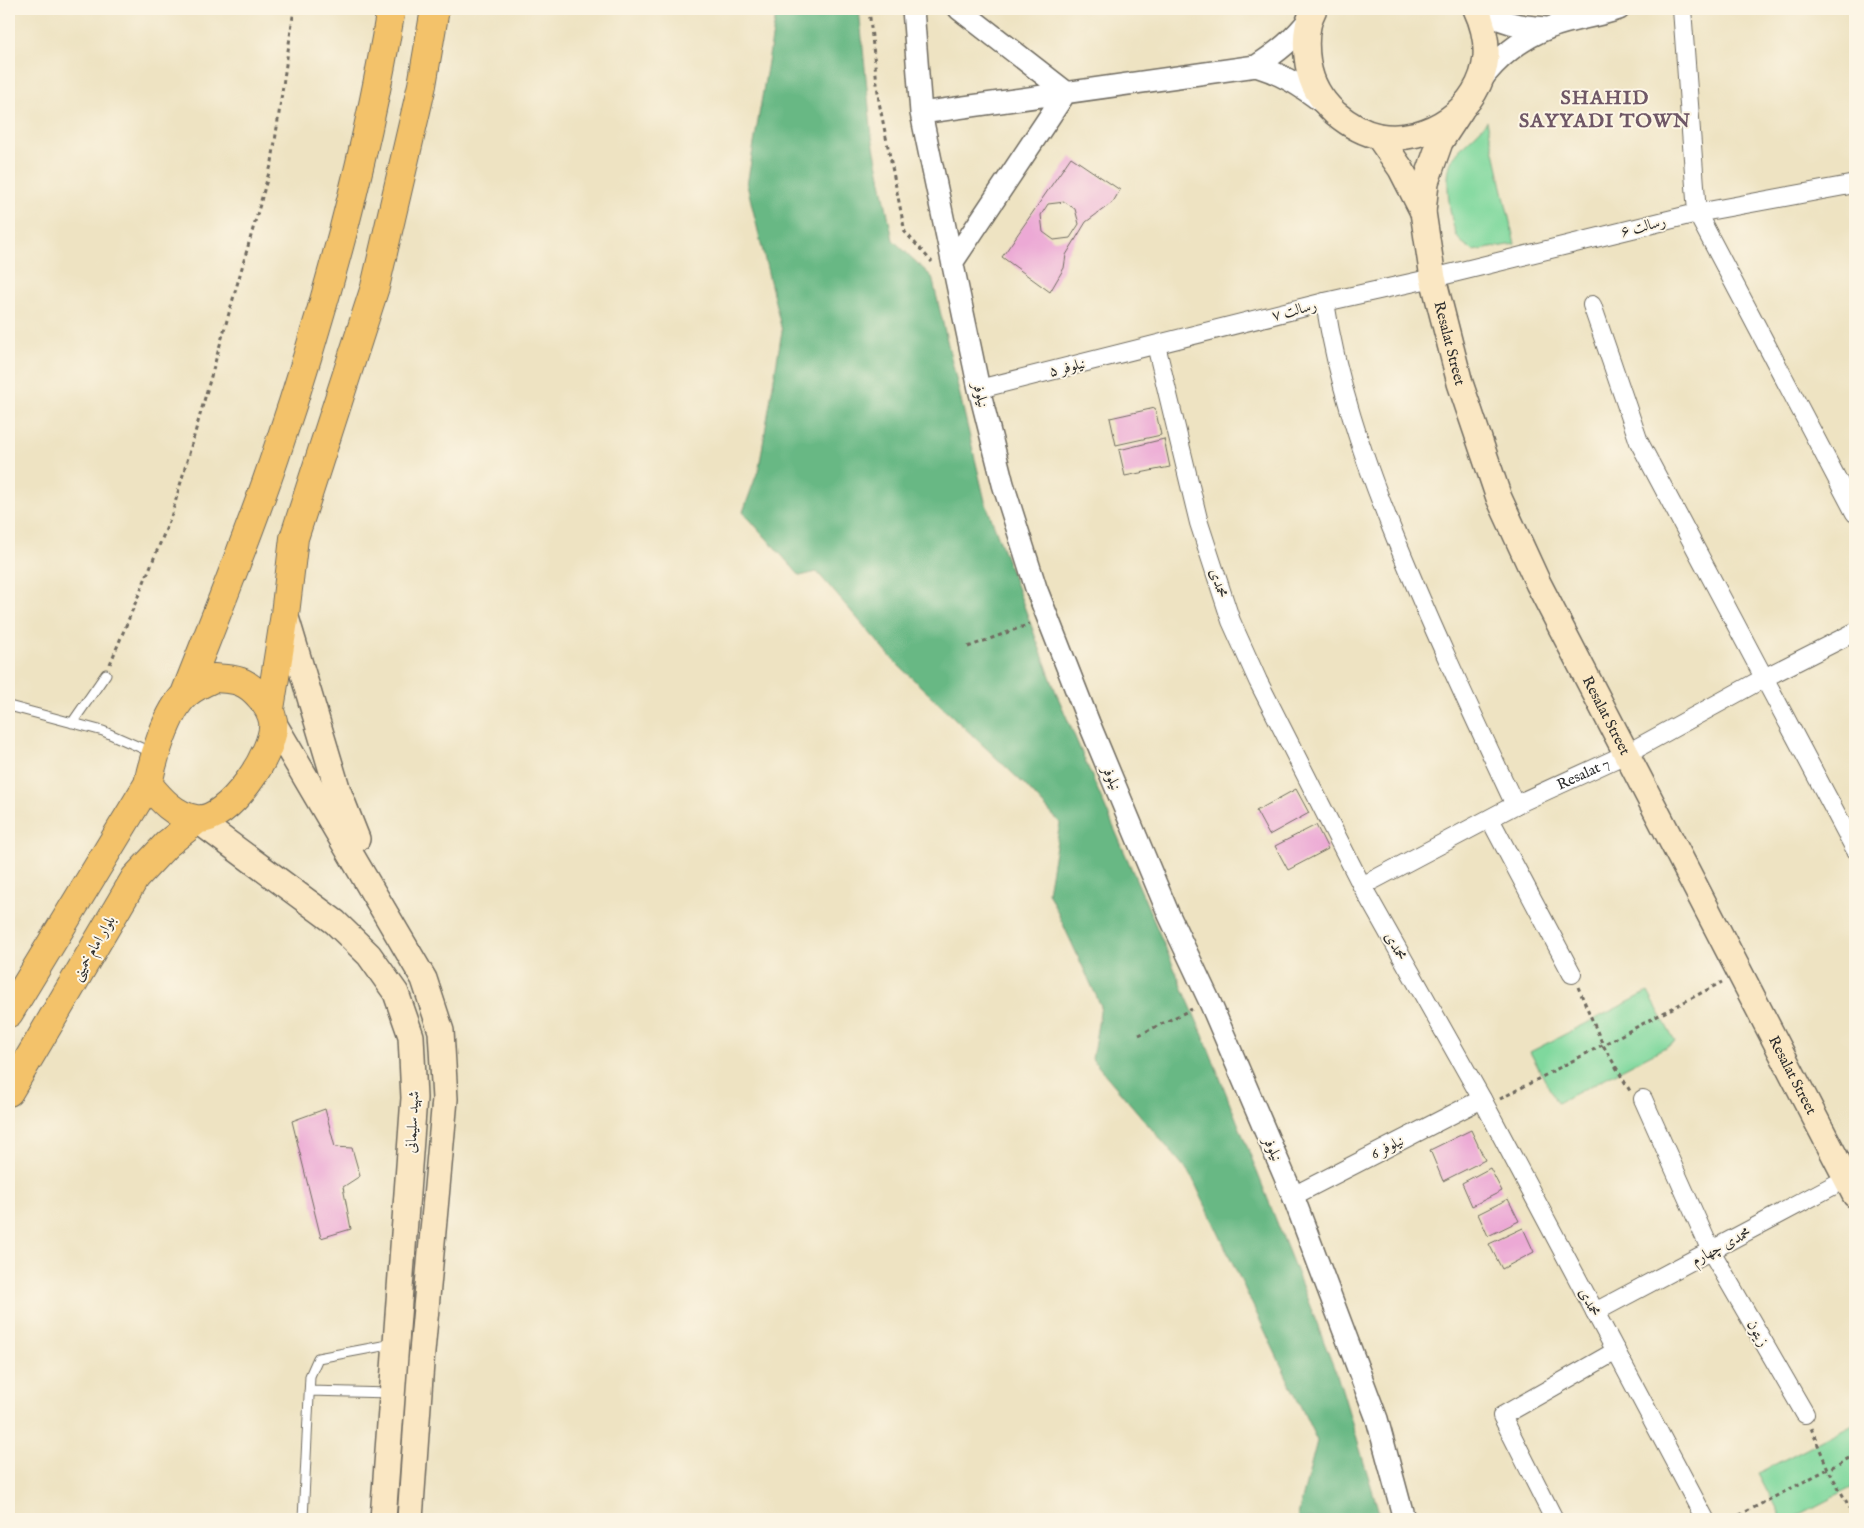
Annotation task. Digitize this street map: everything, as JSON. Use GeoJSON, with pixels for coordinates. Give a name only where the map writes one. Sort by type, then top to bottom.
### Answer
{"type":"FeatureCollection","features":[{"type":"Feature","properties":{"kind":"highway"},"geometry":{"type":"LineString","coordinates":[[9,1013],[148,784],[156,754],[174,712],[185,694],[276,456],[332,275],[380,76],[391,9]]}},
{"type":"Feature","properties":{"kind":"highway"},"geometry":{"type":"LineString","coordinates":[[148,784],[160,800],[177,813],[197,820],[218,812],[237,796],[264,756],[271,740],[271,716],[294,538],[374,287],[422,85],[435,9]]}},
{"type":"Feature","properties":{"kind":"highway"},"geometry":{"type":"LineString","coordinates":[[185,694],[214,678],[237,679],[253,688],[271,716]]}},
{"type":"Feature","properties":{"kind":"highway","name":"بلوار امام خمینی"},"geometry":{"type":"LineString","coordinates":[[9,1092],[134,878],[167,844],[197,820]]}},
{"type":"Feature","properties":{"kind":"main road"},"geometry":{"type":"LineString","coordinates":[[1423,212],[1426,182],[1440,142],[1478,86],[1486,58],[1484,28],[1476,9]]}},
{"type":"Feature","properties":{"kind":"main road"},"geometry":{"type":"LineString","coordinates":[[1312,13],[1305,47],[1310,77],[1326,104],[1349,125],[1378,136],[1409,137],[1437,128],[1461,110]]}},
{"type":"Feature","properties":{"kind":"main road"},"geometry":{"type":"LineString","coordinates":[[1378,136],[1401,169],[1423,212]]}},
{"type":"Feature","properties":{"kind":"main road","name":"Resalat Street"},"geometry":{"type":"LineString","coordinates":[[1423,212],[1433,278],[1460,382],[1499,498],[1538,582],[1626,754],[1852,1182]]}},
{"type":"Feature","properties":{"kind":"main road"},"geometry":{"type":"LineString","coordinates":[[285,614],[338,791],[387,913]]}},
{"type":"Feature","properties":{"kind":"main road"},"geometry":{"type":"LineString","coordinates":[[271,716],[424,979],[441,1031],[445,1098],[423,1344],[410,1519]]}},
{"type":"Feature","properties":{"kind":"main road","name":"شهید سلیمانی"},"geometry":{"type":"LineString","coordinates":[[197,820],[335,922],[369,955],[396,993],[411,1036],[414,1098],[383,1519]]}},
{"type":"Feature","properties":{"kind":"street","name":"نیلوفر"},"geometry":{"type":"LineString","coordinates":[[913,9],[922,113],[954,260],[979,389],[1003,484],[1047,619],[1166,906],[1209,1000],[1292,1196],[1377,1419],[1404,1519]]}},
{"type":"Feature","properties":{"kind":"street"},"geometry":{"type":"LineString","coordinates":[[959,9],[1066,92]]}},
{"type":"Feature","properties":{"kind":"street"},"geometry":{"type":"LineString","coordinates":[[1482,9],[1498,20],[1519,26],[1548,28]]}},
{"type":"Feature","properties":{"kind":"street"},"geometry":{"type":"LineString","coordinates":[[1478,86],[1498,60],[1548,28],[1620,9]]}},
{"type":"Feature","properties":{"kind":"street"},"geometry":{"type":"LineString","coordinates":[[1682,9],[1698,213],[1855,513]]}},
{"type":"Feature","properties":{"kind":"street"},"geometry":{"type":"LineString","coordinates":[[922,113],[1256,66],[1278,52],[1296,36],[1312,13]]}},
{"type":"Feature","properties":{"kind":"street"},"geometry":{"type":"LineString","coordinates":[[1256,66],[1295,82],[1326,104]]}},
{"type":"Feature","properties":{"kind":"street"},"geometry":{"type":"LineString","coordinates":[[954,260],[1066,92]]}},
{"type":"Feature","properties":{"kind":"street","name":"رسالت ۶"},"geometry":{"type":"LineString","coordinates":[[1433,278],[1698,213],[1855,184]]}},
{"type":"Feature","properties":{"kind":"street","name":"رسالت ۷"},"geometry":{"type":"LineString","coordinates":[[1156,345],[1325,302],[1433,278]]}},
{"type":"Feature","properties":{"kind":"street"},"geometry":{"type":"LineString","coordinates":[[1325,302],[1332,351],[1365,460],[1424,609],[1515,805]]}},
{"type":"Feature","properties":{"kind":"street"},"geometry":{"type":"LineString","coordinates":[[1592,305],[1639,442],[1766,677],[1855,849]]}},
{"type":"Feature","properties":{"kind":"street","name":"نیلوفر ۵"},"geometry":{"type":"LineString","coordinates":[[979,389],[1156,345]]}},
{"type":"Feature","properties":{"kind":"street","name":"محمدی"},"geometry":{"type":"LineString","coordinates":[[1156,345],[1199,523],[1231,621],[1294,756],[1362,886],[1484,1103],[1616,1351],[1702,1518]]}},
{"type":"Feature","properties":{"kind":"street","name":"Resalat 7"},"geometry":{"type":"LineString","coordinates":[[1362,886],[1515,805],[1626,754],[1766,677],[1855,632]]}},
{"type":"Feature","properties":{"kind":"street"},"geometry":{"type":"LineString","coordinates":[[1490,819],[1572,974]]}},
{"type":"Feature","properties":{"kind":"street","name":"زیتون"},"geometry":{"type":"LineString","coordinates":[[1643,1099],[1711,1251],[1805,1414]]}},
{"type":"Feature","properties":{"kind":"street","name":"نیلوفر 6"},"geometry":{"type":"LineString","coordinates":[[1292,1196],[1484,1103]]}},
{"type":"Feature","properties":{"kind":"street","name":"محمدی چهارم"},"geometry":{"type":"LineString","coordinates":[[1595,1312],[1711,1251],[1852,1182]]}},
{"type":"Feature","properties":{"kind":"street"},"geometry":{"type":"LineString","coordinates":[[396,1343],[423,1344]]}},
{"type":"Feature","properties":{"kind":"street"},"geometry":{"type":"LineString","coordinates":[[1554,1519],[1502,1416],[1616,1351]]}},
{"type":"Feature","properties":{"kind":"street"},"geometry":{"type":"LineString","coordinates":[[392,1393],[419,1394]]}},
{"type":"Feature","properties":{"kind":"lane"},"geometry":{"type":"LineString","coordinates":[[72,722],[106,674]]}},
{"type":"Feature","properties":{"kind":"lane"},"geometry":{"type":"LineString","coordinates":[[9,706],[103,731],[156,754]]}},
{"type":"Feature","properties":{"kind":"lane"},"geometry":{"type":"LineString","coordinates":[[303,1519],[310,1376],[318,1358],[396,1343]]}},
{"type":"Feature","properties":{"kind":"lane"},"geometry":{"type":"LineString","coordinates":[[309,1391],[392,1393]]}},
{"type":"Feature","properties":{"kind":"path"},"geometry":{"type":"LineString","coordinates":[[106,674],[171,517],[272,162],[294,9]]}},
{"type":"Feature","properties":{"kind":"path"},"geometry":{"type":"LineString","coordinates":[[968,647],[1047,619]]}},
{"type":"Feature","properties":{"kind":"path"},"geometry":{"type":"LineString","coordinates":[[1484,1103],[1603,1045],[1740,972]]}},
{"type":"Feature","properties":{"kind":"path"},"geometry":{"type":"LineString","coordinates":[[1572,974],[1603,1045],[1627,1089],[1643,1099]]}},
{"type":"Feature","properties":{"kind":"path"},"geometry":{"type":"LineString","coordinates":[[1139,1035],[1209,1000]]}},
{"type":"Feature","properties":{"kind":"path"},"geometry":{"type":"LineString","coordinates":[[1805,1414],[1828,1469],[1855,1517]]}},
{"type":"Feature","properties":{"kind":"path"},"geometry":{"type":"LineString","coordinates":[[1732,1519],[1855,1455]]}},
{"type":"Feature","properties":{"kind":"green space"},"geometry":{"type":"Polygon","coordinates":[[[777,9],[859,9],[872,137],[893,240],[932,277],[985,501],[1057,695],[1205,1040],[1340,1383],[1381,1519],[1297,1519],[1317,1441],[1191,1175],[1092,1059],[1101,1006],[1048,892],[1060,823],[1025,785],[896,663],[817,572],[800,576],[743,512],[759,468],[782,331],[747,185],[777,9]]]}},
{"type":"Feature","properties":{"kind":"green space"},"geometry":{"type":"Polygon","coordinates":[[[1487,121],[1515,244],[1473,251],[1459,240],[1455,232],[1449,200],[1448,178],[1454,156],[1487,121]]]}},
{"type":"Feature","properties":{"kind":"green space"},"geometry":{"type":"Polygon","coordinates":[[[1648,992],[1675,1042],[1557,1103],[1530,1052],[1648,992]]]}},
{"type":"Feature","properties":{"kind":"green space"},"geometry":{"type":"Polygon","coordinates":[[[1855,1423],[1855,1486],[1791,1519],[1782,1519],[1758,1473],[1855,1423]]]}},
{"type":"Feature","properties":{"kind":"building"},"geometry":{"type":"Polygon","coordinates":[[[1071,157],[1120,190],[1113,202],[1086,222],[1066,255],[1064,268],[1050,292],[1002,257],[1071,157]],[[1065,202],[1048,204],[1041,215],[1043,232],[1054,240],[1070,238],[1079,224],[1075,209],[1065,202]]]}},
{"type":"Feature","properties":{"kind":"building"},"geometry":{"type":"Polygon","coordinates":[[[1155,408],[1161,435],[1116,445],[1110,418],[1155,408]]]}},
{"type":"Feature","properties":{"kind":"building"},"geometry":{"type":"Polygon","coordinates":[[[1164,439],[1170,467],[1125,476],[1119,450],[1164,439]]]}},
{"type":"Feature","properties":{"kind":"building"},"geometry":{"type":"Polygon","coordinates":[[[1296,789],[1309,813],[1269,835],[1256,811],[1296,789]]]}},
{"type":"Feature","properties":{"kind":"building"},"geometry":{"type":"Polygon","coordinates":[[[1316,825],[1328,849],[1288,870],[1275,846],[1316,825]]]}},
{"type":"Feature","properties":{"kind":"building"},"geometry":{"type":"Polygon","coordinates":[[[325,1109],[335,1147],[352,1148],[360,1176],[343,1187],[351,1229],[321,1238],[292,1121],[325,1109]]]}},
{"type":"Feature","properties":{"kind":"building"},"geometry":{"type":"Polygon","coordinates":[[[1471,1130],[1485,1160],[1443,1181],[1430,1150],[1471,1130]]]}},
{"type":"Feature","properties":{"kind":"building"},"geometry":{"type":"Polygon","coordinates":[[[1490,1168],[1502,1191],[1472,1206],[1462,1183],[1490,1168]]]}},
{"type":"Feature","properties":{"kind":"building"},"geometry":{"type":"Polygon","coordinates":[[[1508,1199],[1519,1221],[1488,1236],[1478,1214],[1508,1199]]]}},
{"type":"Feature","properties":{"kind":"building"},"geometry":{"type":"Polygon","coordinates":[[[1523,1228],[1534,1252],[1502,1269],[1489,1244],[1523,1228]]]}},
{"type":"Feature","properties":{"kind":"district","name":"SHAHID SAYYADI TOWN"},"geometry":{"type":"Point","coordinates":[1605,108]}}]}
